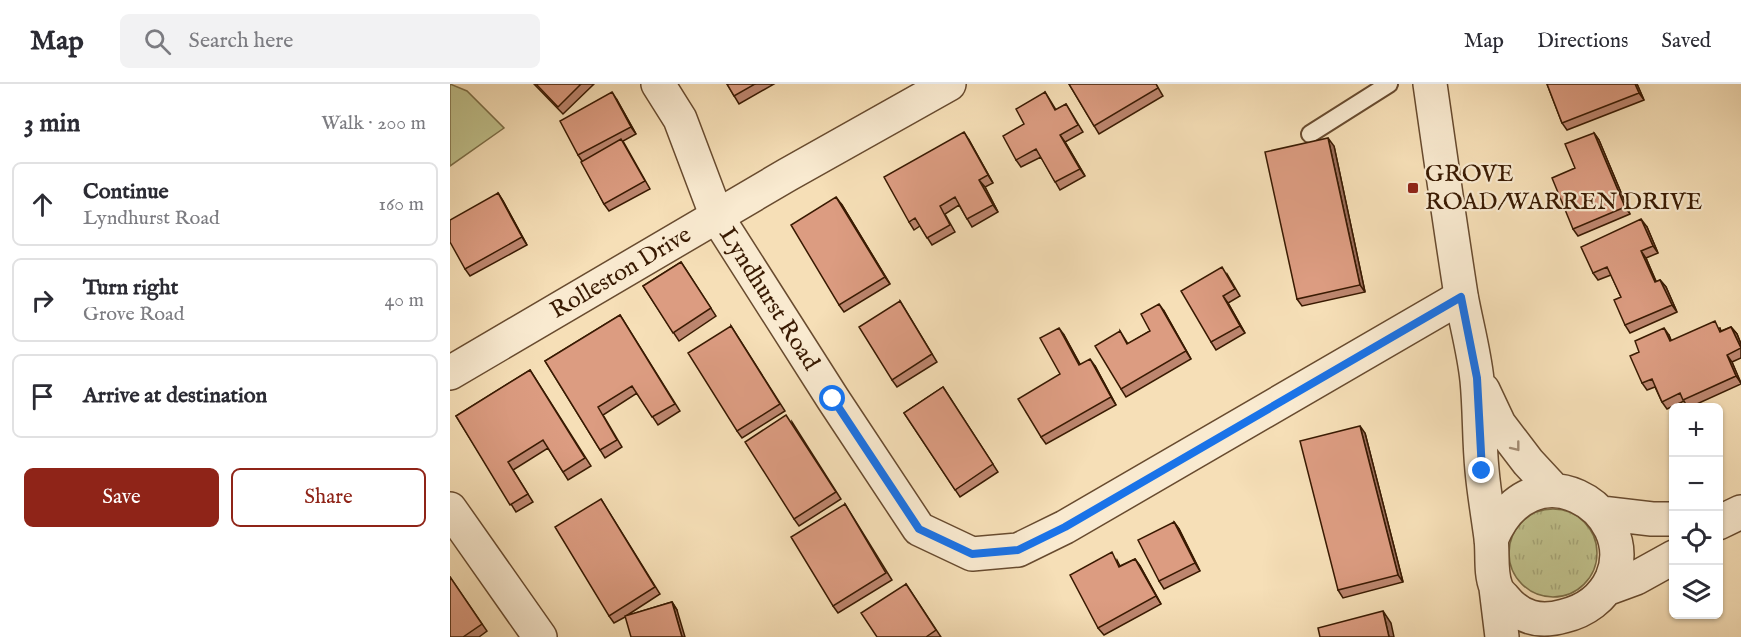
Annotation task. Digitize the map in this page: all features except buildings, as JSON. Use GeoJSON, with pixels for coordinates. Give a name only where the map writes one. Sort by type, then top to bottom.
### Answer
{"type":"FeatureCollection","features":[{"type":"Feature","properties":{"kind":"street","name":"Lyndhurst Road"},"geometry":{"type":"LineString","coordinates":[[658,84],[680,119],[717,217],[919,529],[972,554],[1018,550],[1065,527],[1461,297]]}},
{"type":"Feature","properties":{"kind":"street","name":"Rolleston Drive"},"geometry":{"type":"LineString","coordinates":[[450,373],[949,84]]}},
{"type":"Feature","properties":{"kind":"street"},"geometry":{"type":"LineString","coordinates":[[1430,84],[1461,297],[1477,378],[1482,471],[1502,637]]}},
{"type":"Feature","properties":{"kind":"street"},"geometry":{"type":"LineString","coordinates":[[1477,378],[1499,424],[1528,462],[1554,490]]}},
{"type":"Feature","properties":{"kind":"street"},"geometry":{"type":"LineString","coordinates":[[1491,540],[1498,523],[1516,503],[1526,496],[1554,490],[1575,494],[1601,513],[1613,536],[1616,551],[1616,565],[1606,589],[1591,604],[1548,628],[1519,612],[1496,588]]}},
{"type":"Feature","properties":{"kind":"street"},"geometry":{"type":"LineString","coordinates":[[450,508],[540,637]]}},
{"type":"Feature","properties":{"kind":"street"},"geometry":{"type":"LineString","coordinates":[[1723,521],[1741,512]]}},
{"type":"Feature","properties":{"kind":"street"},"geometry":{"type":"LineString","coordinates":[[1601,513],[1669,519]]}},
{"type":"Feature","properties":{"kind":"street"},"geometry":{"type":"LineString","coordinates":[[1606,589],[1636,578],[1669,560]]}},
{"type":"Feature","properties":{"kind":"lane"},"geometry":{"type":"LineString","coordinates":[[1310,134],[1389,84]]}},
{"type":"Feature","properties":{"kind":"green space"},"geometry":{"type":"Polygon","coordinates":[[[450,84],[467,91],[504,128],[450,166],[450,84]]]}},
{"type":"Feature","properties":{"kind":"green space"},"geometry":{"type":"Polygon","coordinates":[[[1553,509],[1570,512],[1584,522],[1594,536],[1597,553],[1594,570],[1584,584],[1570,594],[1553,597],[1536,594],[1522,584],[1512,570],[1509,553],[1512,536],[1522,522],[1536,512],[1553,509]]]}},
{"type":"Feature","properties":{"kind":"place","name":"GROVE ROAD/WARREN DRIVE"},"geometry":{"type":"Point","coordinates":[1413,188]}},
{"type":"Feature","properties":{"kind":"route"},"geometry":{"type":"LineString","coordinates":[[833,399],[919,529],[972,554],[1018,550],[1065,527],[1461,297],[1477,378],[1482,471]]}}]}
